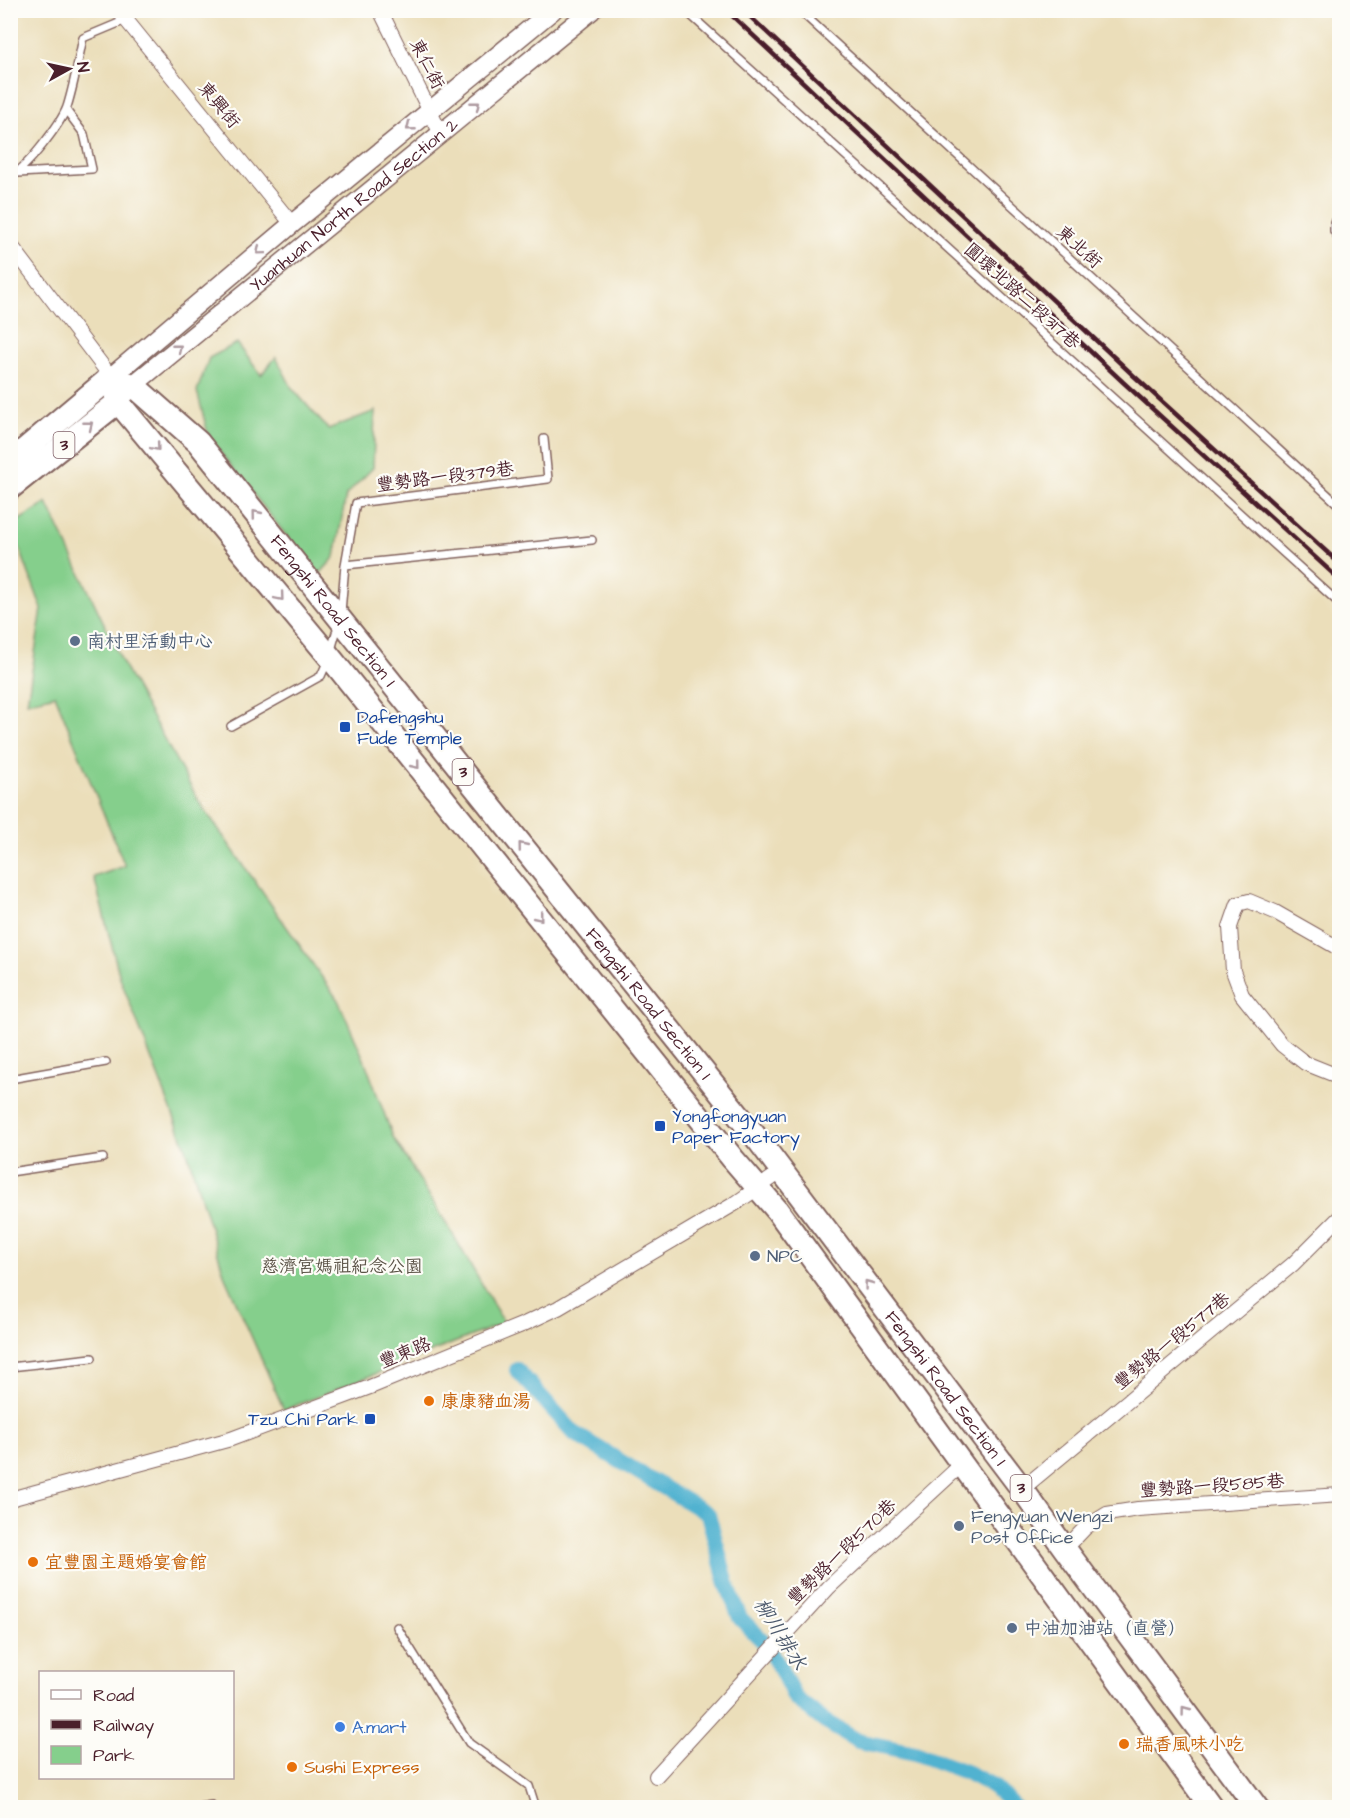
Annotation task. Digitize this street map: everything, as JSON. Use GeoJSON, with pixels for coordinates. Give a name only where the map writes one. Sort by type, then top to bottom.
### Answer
{"type":"FeatureCollection","features":[{"type":"Feature","properties":{"kind":"main road","name":"Fengshi Road Section 1"},"geometry":{"type":"LineString","coordinates":[[111,377],[329,656],[777,1210],[1212,1808]]}},
{"type":"Feature","properties":{"kind":"main road","name":"3"},"geometry":{"type":"LineString","coordinates":[[10,462],[111,377]]}},
{"type":"Feature","properties":{"kind":"main road","name":"Fengshi Road Section 1"},"geometry":{"type":"LineString","coordinates":[[126,394],[198,442],[782,1170],[1022,1489],[1257,1808]]}},
{"type":"Feature","properties":{"kind":"main road","name":"3"},"geometry":{"type":"LineString","coordinates":[[10,488],[126,394]]}},
{"type":"Feature","properties":{"kind":"street","name":"東仁街"},"geometry":{"type":"LineString","coordinates":[[380,10],[441,134]]}},
{"type":"Feature","properties":{"kind":"street","name":"Yuanhuan North Road Section 2"},"geometry":{"type":"LineString","coordinates":[[111,377],[292,224],[553,10]]}},
{"type":"Feature","properties":{"kind":"street","name":"Yuanhuan North Road Section 2"},"geometry":{"type":"LineString","coordinates":[[126,394],[592,10]]}},
{"type":"Feature","properties":{"kind":"street","name":"東興街"},"geometry":{"type":"LineString","coordinates":[[122,15],[292,224]]}},
{"type":"Feature","properties":{"kind":"street","name":"Fengshi Road Section 1"},"geometry":{"type":"LineString","coordinates":[[10,244],[111,377]]}},
{"type":"Feature","properties":{"kind":"street"},"geometry":{"type":"LineString","coordinates":[[1340,949],[1275,912],[1249,902],[1238,904],[1230,927],[1233,971],[1242,995],[1282,1045],[1305,1063],[1340,1077]]}},
{"type":"Feature","properties":{"kind":"street","name":"豐東路"},"geometry":{"type":"LineString","coordinates":[[10,1499],[231,1439],[370,1387],[524,1324],[568,1302],[736,1203],[782,1170]]}},
{"type":"Feature","properties":{"kind":"street","name":"豐勢路一段577巷"},"geometry":{"type":"LineString","coordinates":[[1022,1489],[1293,1264],[1340,1217]]}},
{"type":"Feature","properties":{"kind":"street","name":"豐勢路一段570巷"},"geometry":{"type":"LineString","coordinates":[[656,1776],[829,1587],[961,1465]]}},
{"type":"Feature","properties":{"kind":"street","name":"豐勢路一段585巷"},"geometry":{"type":"LineString","coordinates":[[1065,1549],[1086,1527],[1107,1514],[1138,1509],[1340,1495]]}},
{"type":"Feature","properties":{"kind":"lane","name":"圓環北路二段317巷"},"geometry":{"type":"LineString","coordinates":[[685,10],[1340,604]]}},
{"type":"Feature","properties":{"kind":"lane","name":"東北街"},"geometry":{"type":"LineString","coordinates":[[799,10],[1340,506]]}},
{"type":"Feature","properties":{"kind":"lane"},"geometry":{"type":"LineString","coordinates":[[18,173],[39,149],[66,110],[83,38],[122,15]]}},
{"type":"Feature","properties":{"kind":"lane"},"geometry":{"type":"LineString","coordinates":[[10,176],[18,173],[92,169],[84,134],[66,110]]}},
{"type":"Feature","properties":{"kind":"lane"},"geometry":{"type":"LineString","coordinates":[[1340,216],[1334,222],[1334,231],[1340,240]]}},
{"type":"Feature","properties":{"kind":"lane","name":"豐勢路一段379巷"},"geometry":{"type":"LineString","coordinates":[[231,726],[321,676],[340,619],[345,565],[356,503],[549,479],[544,439]]}},
{"type":"Feature","properties":{"kind":"lane"},"geometry":{"type":"LineString","coordinates":[[345,565],[592,540]]}},
{"type":"Feature","properties":{"kind":"lane"},"geometry":{"type":"LineString","coordinates":[[10,1078],[106,1062]]}},
{"type":"Feature","properties":{"kind":"lane"},"geometry":{"type":"LineString","coordinates":[[10,1173],[103,1158]]}},
{"type":"Feature","properties":{"kind":"lane"},"geometry":{"type":"LineString","coordinates":[[10,1367],[92,1358]]}},
{"type":"Feature","properties":{"kind":"lane"},"geometry":{"type":"LineString","coordinates":[[397,1628],[469,1743],[529,1786],[536,1808]]}},
{"type":"Feature","properties":{"kind":"lane"},"geometry":{"type":"LineString","coordinates":[[194,1808],[212,1805],[214,1808]]}},
{"type":"Feature","properties":{"kind":"green space"},"geometry":{"type":"Polygon","coordinates":[[[237,343],[261,375],[276,357],[292,388],[328,429],[375,411],[373,468],[346,495],[335,557],[318,576],[209,438],[197,391],[209,358],[237,343]]]}},
{"type":"Feature","properties":{"kind":"green space","name":"慈濟宮媽祖紀念公園"},"geometry":{"type":"Polygon","coordinates":[[[47,503],[128,674],[200,803],[338,1000],[364,1059],[393,1137],[504,1323],[284,1410],[225,1277],[186,1148],[120,978],[94,877],[125,866],[55,695],[27,702],[42,609],[11,525],[47,503]]]}},
{"type":"Feature","properties":{"kind":"waterway","name":"柳川排水"},"geometry":{"type":"LineString","coordinates":[[517,1370],[575,1434],[708,1514],[727,1584],[740,1618],[763,1641],[795,1698],[824,1721],[858,1741],[915,1753],[968,1773],[993,1786],[1015,1808]]}},
{"type":"Feature","properties":{"kind":"railway"},"geometry":{"type":"LineString","coordinates":[[726,10],[1123,382],[1340,580]]}},
{"type":"Feature","properties":{"kind":"railway"},"geometry":{"type":"LineString","coordinates":[[743,10],[1133,375],[1340,564]]}},
{"type":"Feature","properties":{"kind":"place","name":"南村里活動中心"},"geometry":{"type":"Point","coordinates":[75,641]}},
{"type":"Feature","properties":{"kind":"place","name":"Dafengshu Fude Temple"},"geometry":{"type":"Point","coordinates":[345,727]}},
{"type":"Feature","properties":{"kind":"place","name":"Yongfongyuan Paper Factory"},"geometry":{"type":"Point","coordinates":[660,1126]}},
{"type":"Feature","properties":{"kind":"place","name":"NPC"},"geometry":{"type":"Point","coordinates":[755,1256]}},
{"type":"Feature","properties":{"kind":"place","name":"康康豬血湯"},"geometry":{"type":"Point","coordinates":[429,1401]}},
{"type":"Feature","properties":{"kind":"place","name":"Tzu Chi Park"},"geometry":{"type":"Point","coordinates":[370,1419]}},
{"type":"Feature","properties":{"kind":"place","name":"Fengyuan Wengzi Post Office"},"geometry":{"type":"Point","coordinates":[959,1526]}},
{"type":"Feature","properties":{"kind":"place","name":"宜豐園主題婚宴會館"},"geometry":{"type":"Point","coordinates":[33,1562]}},
{"type":"Feature","properties":{"kind":"place","name":"中油加油站（直營）"},"geometry":{"type":"Point","coordinates":[1012,1628]}},
{"type":"Feature","properties":{"kind":"place","name":"A.mart"},"geometry":{"type":"Point","coordinates":[340,1727]}},
{"type":"Feature","properties":{"kind":"place","name":"瑞香風味小吃"},"geometry":{"type":"Point","coordinates":[1124,1744]}},
{"type":"Feature","properties":{"kind":"place","name":"Sushi Express"},"geometry":{"type":"Point","coordinates":[292,1767]}}]}
